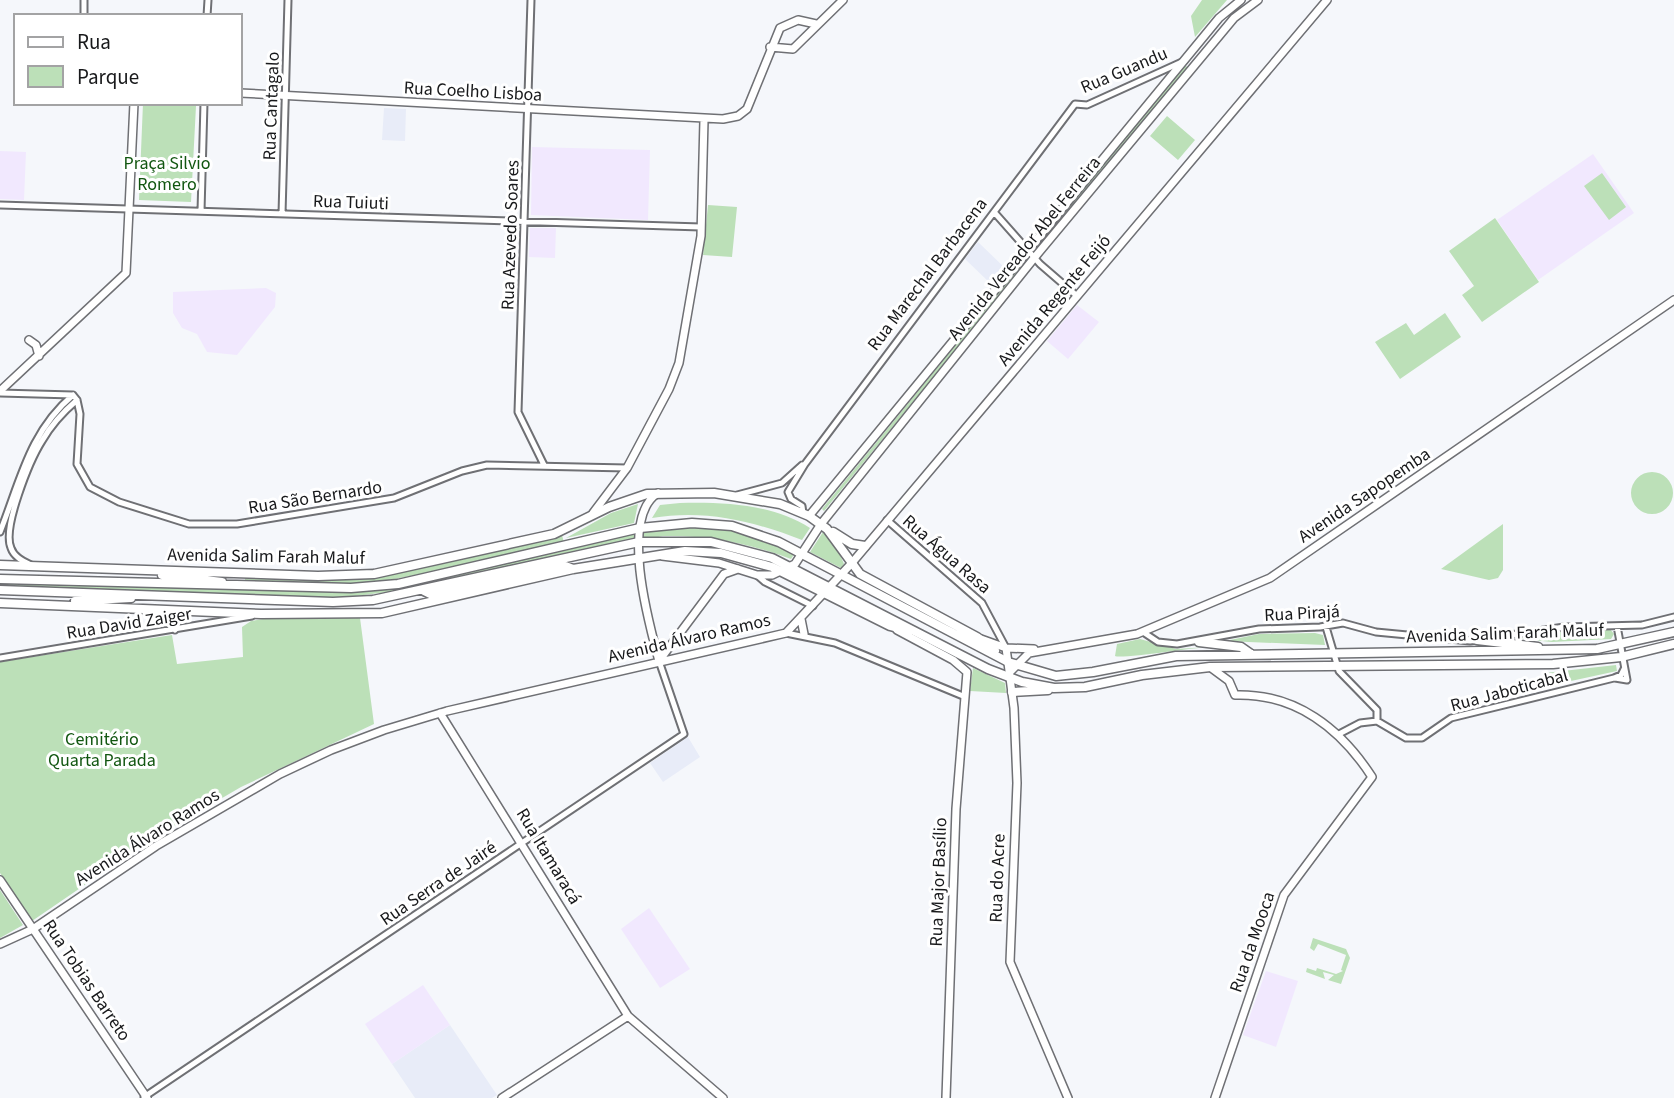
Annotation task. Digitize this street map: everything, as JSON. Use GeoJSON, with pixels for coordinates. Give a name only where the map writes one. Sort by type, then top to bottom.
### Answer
{"type":"FeatureCollection","features":[{"type":"Feature","properties":{"kind":"highway","name":"Avenida Salim Farah Maluf"},"geometry":{"type":"LineString","coordinates":[[0,565],[318,576],[374,574],[562,531],[592,514],[635,497],[659,493],[737,495],[780,504],[806,514],[824,526],[850,564],[864,577],[977,637],[1012,664]]}},
{"type":"Feature","properties":{"kind":"highway","name":"Avenida Salim Farah Maluf"},"geometry":{"type":"LineString","coordinates":[[0,579],[329,589],[398,584],[640,528],[692,523],[732,526],[801,553],[840,576],[1012,664],[1046,674],[1073,675],[1176,656],[1555,650],[1620,645],[1674,632]]}},
{"type":"Feature","properties":{"kind":"highway"},"geometry":{"type":"LineString","coordinates":[[824,526],[852,544],[865,546]]}},
{"type":"Feature","properties":{"kind":"highway"},"geometry":{"type":"LineString","coordinates":[[0,590],[333,602],[373,600],[639,542],[711,542],[744,549],[792,566],[890,626],[922,634]]}},
{"type":"Feature","properties":{"kind":"highway"},"geometry":{"type":"LineString","coordinates":[[0,603],[157,613],[352,615],[392,611],[643,555],[685,551],[721,553],[783,571],[828,589],[1009,675],[1055,688]]}},
{"type":"Feature","properties":{"kind":"highway"},"geometry":{"type":"LineString","coordinates":[[424,591],[432,595],[563,565],[573,569]]}},
{"type":"Feature","properties":{"kind":"highway"},"geometry":{"type":"LineString","coordinates":[[99,569],[270,587]]}},
{"type":"Feature","properties":{"kind":"highway"},"geometry":{"type":"LineString","coordinates":[[44,604],[62,601],[122,601],[136,595]]}},
{"type":"Feature","properties":{"kind":"highway"},"geometry":{"type":"LineString","coordinates":[[1477,640],[1555,650]]}},
{"type":"Feature","properties":{"kind":"highway"},"geometry":{"type":"LineString","coordinates":[[1199,642],[1241,647],[1251,654]]}},
{"type":"Feature","properties":{"kind":"highway","name":"Avenida Salim Farah Maluf"},"geometry":{"type":"LineString","coordinates":[[1055,688],[1085,687],[1142,675],[1210,667],[1553,664],[1621,657],[1674,644]]}},
{"type":"Feature","properties":{"kind":"highway"},"geometry":{"type":"LineString","coordinates":[[1012,692],[1055,688]]}},
{"type":"Feature","properties":{"kind":"main road"},"geometry":{"type":"LineString","coordinates":[[816,24],[798,20],[785,25],[778,31],[770,47],[793,49],[843,0]]}},
{"type":"Feature","properties":{"kind":"main road","name":"Avenida Vereador Abel Ferreira"},"geometry":{"type":"LineString","coordinates":[[806,514],[1225,12],[1241,0]]}},
{"type":"Feature","properties":{"kind":"main road","name":"Avenida Vereador Abel Ferreira"},"geometry":{"type":"LineString","coordinates":[[792,566],[1035,257],[1230,23],[1258,0]]}},
{"type":"Feature","properties":{"kind":"main road","name":"Avenida Regente Feijó"},"geometry":{"type":"LineString","coordinates":[[786,633],[840,576],[1327,0]]}},
{"type":"Feature","properties":{"kind":"main road","name":"Rua Coelho Lisboa"},"geometry":{"type":"LineString","coordinates":[[242,93],[704,120],[732,118],[743,112],[770,47]]}},
{"type":"Feature","properties":{"kind":"main road"},"geometry":{"type":"LineString","coordinates":[[0,392],[124,283],[127,269],[134,105]]}},
{"type":"Feature","properties":{"kind":"main road"},"geometry":{"type":"LineString","coordinates":[[592,514],[611,493],[627,468],[677,370],[690,314],[702,227],[704,120]]}},
{"type":"Feature","properties":{"kind":"main road","name":"Avenida Sapopemba"},"geometry":{"type":"LineString","coordinates":[[1009,675],[1012,664],[1024,655],[1143,632],[1238,593],[1288,567],[1673,303]]}},
{"type":"Feature","properties":{"kind":"main road"},"geometry":{"type":"LineString","coordinates":[[29,340],[36,345],[39,356]]}},
{"type":"Feature","properties":{"kind":"main road"},"geometry":{"type":"LineString","coordinates":[[659,493],[646,504],[639,542],[659,661]]}},
{"type":"Feature","properties":{"kind":"main road"},"geometry":{"type":"LineString","coordinates":[[643,555],[719,563],[757,575],[783,571],[792,566]]}},
{"type":"Feature","properties":{"kind":"main road"},"geometry":{"type":"LineString","coordinates":[[659,661],[724,574],[738,569]]}},
{"type":"Feature","properties":{"kind":"main road"},"geometry":{"type":"LineString","coordinates":[[802,618],[804,634]]}},
{"type":"Feature","properties":{"kind":"main road","name":"Rua Major Basílio"},"geometry":{"type":"LineString","coordinates":[[890,626],[964,668],[967,675],[963,696],[954,875],[946,1098]]}},
{"type":"Feature","properties":{"kind":"main road","name":"Avenida Álvaro Ramos"},"geometry":{"type":"LineString","coordinates":[[0,944],[33,929],[156,846],[272,779],[379,731],[440,713],[786,633]]}},
{"type":"Feature","properties":{"kind":"main road","name":"Avenida Sapopemba"},"geometry":{"type":"LineString","coordinates":[[977,637],[1006,648],[1042,650]]}},
{"type":"Feature","properties":{"kind":"main road"},"geometry":{"type":"LineString","coordinates":[[674,640],[673,649],[679,656]]}},
{"type":"Feature","properties":{"kind":"main road"},"geometry":{"type":"LineString","coordinates":[[1006,648],[1012,664]]}},
{"type":"Feature","properties":{"kind":"main road"},"geometry":{"type":"LineString","coordinates":[[1210,667],[1228,681],[1235,695],[1261,696],[1289,704],[1339,734]]}},
{"type":"Feature","properties":{"kind":"main road","name":"Rua do Acre"},"geometry":{"type":"LineString","coordinates":[[1009,675],[1017,783],[1010,962],[1068,1098]]}},
{"type":"Feature","properties":{"kind":"main road","name":"Rua Itamaracá"},"geometry":{"type":"LineString","coordinates":[[440,713],[628,1016],[723,1098]]}},
{"type":"Feature","properties":{"kind":"main road","name":"Rua da Mooca"},"geometry":{"type":"LineString","coordinates":[[1215,1098],[1284,895],[1372,777],[1339,734]]}},
{"type":"Feature","properties":{"kind":"main road","name":"Rua Tobias Barreto"},"geometry":{"type":"LineString","coordinates":[[0,880],[145,1097]]}},
{"type":"Feature","properties":{"kind":"main road"},"geometry":{"type":"LineString","coordinates":[[502,1098],[628,1016]]}},
{"type":"Feature","properties":{"kind":"street","name":"Rua Cantagalo"},"geometry":{"type":"LineString","coordinates":[[282,214],[289,0]]}},
{"type":"Feature","properties":{"kind":"street","name":"Rua Azevedo Soares"},"geometry":{"type":"LineString","coordinates":[[531,0],[518,412],[544,465]]}},
{"type":"Feature","properties":{"kind":"street","name":"Rua Guandu"},"geometry":{"type":"LineString","coordinates":[[1074,104],[1087,105],[1184,61]]}},
{"type":"Feature","properties":{"kind":"street","name":"Rua Marechal Barbacena"},"geometry":{"type":"LineString","coordinates":[[806,514],[802,506],[791,499],[788,492],[804,464],[1074,104]]}},
{"type":"Feature","properties":{"kind":"street"},"geometry":{"type":"LineString","coordinates":[[201,211],[204,105]]}},
{"type":"Feature","properties":{"kind":"street","name":"Rua Tuiuti"},"geometry":{"type":"LineString","coordinates":[[0,205],[702,227]]}},
{"type":"Feature","properties":{"kind":"street"},"geometry":{"type":"LineString","coordinates":[[993,212],[1035,257],[1077,296]]}},
{"type":"Feature","properties":{"kind":"street"},"geometry":{"type":"LineString","coordinates":[[0,392],[61,393],[72,400],[30,456],[0,532]]}},
{"type":"Feature","properties":{"kind":"street","name":"Rua São Bernardo"},"geometry":{"type":"LineString","coordinates":[[72,400],[79,409],[77,464],[90,487],[119,502],[188,523],[237,524],[394,498],[480,466],[627,468]]}},
{"type":"Feature","properties":{"kind":"street"},"geometry":{"type":"LineString","coordinates":[[30,456],[8,538],[12,552],[34,567]]}},
{"type":"Feature","properties":{"kind":"street","name":"Rua Marechal Barbacena"},"geometry":{"type":"LineString","coordinates":[[737,495],[775,487],[787,481],[804,464]]}},
{"type":"Feature","properties":{"kind":"street","name":"Rua Água Rasa"},"geometry":{"type":"LineString","coordinates":[[887,520],[982,603],[1006,648]]}},
{"type":"Feature","properties":{"kind":"street"},"geometry":{"type":"LineString","coordinates":[[757,575],[765,583],[813,606]]}},
{"type":"Feature","properties":{"kind":"street"},"geometry":{"type":"LineString","coordinates":[[157,613],[175,630]]}},
{"type":"Feature","properties":{"kind":"street"},"geometry":{"type":"LineString","coordinates":[[157,613],[158,633]]}},
{"type":"Feature","properties":{"kind":"street","name":"Rua David Zaiger"},"geometry":{"type":"LineString","coordinates":[[0,658],[261,614]]}},
{"type":"Feature","properties":{"kind":"street","name":"Rua Pirajá"},"geometry":{"type":"LineString","coordinates":[[1143,632],[1152,639],[1166,643],[1199,642],[1259,629],[1326,627],[1343,623],[1376,632],[1426,639],[1477,640],[1564,627],[1642,625],[1674,617]]}},
{"type":"Feature","properties":{"kind":"street"},"geometry":{"type":"LineString","coordinates":[[1617,626],[1625,669]]}},
{"type":"Feature","properties":{"kind":"street"},"geometry":{"type":"LineString","coordinates":[[1326,627],[1337,666],[1377,710],[1377,721],[1360,723],[1339,734]]}},
{"type":"Feature","properties":{"kind":"street","name":"Avenida Álvaro Ramos"},"geometry":{"type":"LineString","coordinates":[[786,633],[804,634],[842,645],[963,696]]}},
{"type":"Feature","properties":{"kind":"street","name":"Rua Serra de Jairé"},"geometry":{"type":"LineString","coordinates":[[145,1097],[684,734],[659,661]]}},
{"type":"Feature","properties":{"kind":"street","name":"Rua Jaboticabal"},"geometry":{"type":"LineString","coordinates":[[1614,678],[1627,680],[1625,669]]}},
{"type":"Feature","properties":{"kind":"street","name":"Rua Jaboticabal"},"geometry":{"type":"LineString","coordinates":[[1377,721],[1414,739],[1422,738],[1451,718],[1614,678],[1621,675],[1625,669]]}},
{"type":"Feature","properties":{"kind":"shaded area"},"geometry":{"type":"Polygon","coordinates":[[[384,108],[406,109],[405,141],[382,140],[384,108]]]}},
{"type":"Feature","properties":{"kind":"shaded area"},"geometry":{"type":"Polygon","coordinates":[[[532,147],[650,150],[648,220],[531,215],[532,147]]]}},
{"type":"Feature","properties":{"kind":"shaded area"},"geometry":{"type":"Polygon","coordinates":[[[0,151],[26,152],[24,200],[0,199],[0,151]]]}},
{"type":"Feature","properties":{"kind":"shaded area"},"geometry":{"type":"Polygon","coordinates":[[[1593,154],[1634,213],[1538,280],[1497,220],[1593,154]]]}},
{"type":"Feature","properties":{"kind":"shaded area"},"geometry":{"type":"Polygon","coordinates":[[[530,228],[556,228],[555,258],[529,257],[530,228]]]}},
{"type":"Feature","properties":{"kind":"shaded area"},"geometry":{"type":"Polygon","coordinates":[[[978,242],[1005,268],[991,284],[965,259],[978,242]]]}},
{"type":"Feature","properties":{"kind":"shaded area"},"geometry":{"type":"Polygon","coordinates":[[[266,288],[276,293],[275,307],[237,355],[207,352],[197,334],[182,328],[173,313],[173,292],[266,288]]]}},
{"type":"Feature","properties":{"kind":"shaded area"},"geometry":{"type":"Polygon","coordinates":[[[1077,305],[1099,322],[1068,359],[1047,341],[1077,305]]]}},
{"type":"Feature","properties":{"kind":"shaded area"},"geometry":{"type":"Polygon","coordinates":[[[688,737],[700,757],[663,782],[650,763],[688,737]]]}},
{"type":"Feature","properties":{"kind":"shaded area"},"geometry":{"type":"Polygon","coordinates":[[[649,908],[690,969],[660,988],[621,929],[649,908]]]}},
{"type":"Feature","properties":{"kind":"shaded area"},"geometry":{"type":"Polygon","coordinates":[[[1266,971],[1298,981],[1276,1047],[1243,1035],[1266,971]]]}},
{"type":"Feature","properties":{"kind":"shaded area"},"geometry":{"type":"Polygon","coordinates":[[[423,985],[450,1025],[392,1064],[365,1024],[423,985]]]}},
{"type":"Feature","properties":{"kind":"shaded area"},"geometry":{"type":"Polygon","coordinates":[[[450,1025],[497,1095],[492,1098],[415,1098],[392,1064],[450,1025]]]}},
{"type":"Feature","properties":{"kind":"green space"},"geometry":{"type":"Polygon","coordinates":[[[1202,0],[1227,0],[1195,37],[1191,16],[1202,0]]]}},
{"type":"Feature","properties":{"kind":"green space"},"geometry":{"type":"Polygon","coordinates":[[[1185,66],[1188,67],[1038,248],[1036,246],[1185,66]]]}},
{"type":"Feature","properties":{"kind":"green space","name":"Praça Silvio Romero"},"geometry":{"type":"Polygon","coordinates":[[[143,105],[196,106],[191,202],[139,200],[143,105]]]}},
{"type":"Feature","properties":{"kind":"green space"},"geometry":{"type":"Polygon","coordinates":[[[1167,116],[1195,140],[1178,160],[1150,136],[1167,116]]]}},
{"type":"Feature","properties":{"kind":"green space"},"geometry":{"type":"Polygon","coordinates":[[[1602,173],[1626,207],[1609,220],[1584,186],[1602,173]]]}},
{"type":"Feature","properties":{"kind":"green space"},"geometry":{"type":"Polygon","coordinates":[[[708,205],[737,207],[732,257],[703,255],[708,205]]]}},
{"type":"Feature","properties":{"kind":"green space"},"geometry":{"type":"Polygon","coordinates":[[[1495,218],[1539,282],[1482,322],[1462,295],[1474,286],[1449,251],[1495,218]]]}},
{"type":"Feature","properties":{"kind":"green space"},"geometry":{"type":"Polygon","coordinates":[[[1026,259],[1028,261],[824,511],[822,509],[1026,259]]]}},
{"type":"Feature","properties":{"kind":"green space"},"geometry":{"type":"Polygon","coordinates":[[[1445,313],[1461,337],[1400,379],[1375,342],[1406,323],[1414,335],[1445,313]]]}},
{"type":"Feature","properties":{"kind":"green space"},"geometry":{"type":"Polygon","coordinates":[[[1652,472],[1667,478],[1673,493],[1667,508],[1652,514],[1637,508],[1631,493],[1637,478],[1652,472]]]}},
{"type":"Feature","properties":{"kind":"green space"},"geometry":{"type":"Polygon","coordinates":[[[638,504],[634,523],[566,538],[611,513],[638,504]]]}},
{"type":"Feature","properties":{"kind":"green space"},"geometry":{"type":"Polygon","coordinates":[[[730,504],[764,509],[810,528],[802,540],[728,518],[691,515],[652,518],[660,505],[730,504]]]}},
{"type":"Feature","properties":{"kind":"green space"},"geometry":{"type":"Polygon","coordinates":[[[1503,524],[1503,570],[1498,578],[1489,580],[1441,569],[1503,524]]]}},
{"type":"Feature","properties":{"kind":"green space"},"geometry":{"type":"Polygon","coordinates":[[[687,525],[726,528],[795,553],[791,559],[728,541],[663,536],[419,588],[332,599],[0,588],[0,582],[327,592],[354,590],[464,572],[634,534],[687,525]]]}},
{"type":"Feature","properties":{"kind":"green space"},"geometry":{"type":"Polygon","coordinates":[[[823,532],[838,550],[844,564],[841,568],[810,552],[823,532]]]}},
{"type":"Feature","properties":{"kind":"green space"},"geometry":{"type":"Polygon","coordinates":[[[562,535],[564,543],[482,563],[361,585],[245,581],[245,576],[379,576],[562,535]]]}},
{"type":"Feature","properties":{"kind":"green space","name":"Cemitério Quarta Parada"},"geometry":{"type":"Polygon","coordinates":[[[269,618],[360,618],[374,724],[241,787],[152,839],[32,921],[0,873],[0,662],[172,635],[177,664],[243,657],[242,627],[251,621],[269,618]]]}},
{"type":"Feature","properties":{"kind":"green space"},"geometry":{"type":"Polygon","coordinates":[[[1610,629],[1614,634],[1611,639],[1552,642],[1513,638],[1514,634],[1610,629]]]}},
{"type":"Feature","properties":{"kind":"green space"},"geometry":{"type":"Polygon","coordinates":[[[1259,634],[1323,635],[1325,645],[1225,641],[1259,634]]]}},
{"type":"Feature","properties":{"kind":"green space"},"geometry":{"type":"Polygon","coordinates":[[[1140,639],[1176,649],[1208,647],[1115,656],[1117,644],[1140,639]]]}},
{"type":"Feature","properties":{"kind":"green space"},"geometry":{"type":"Polygon","coordinates":[[[1616,665],[1617,671],[1548,686],[1545,673],[1616,665]]]}},
{"type":"Feature","properties":{"kind":"green space"},"geometry":{"type":"Polygon","coordinates":[[[973,668],[1005,683],[1006,693],[970,691],[973,668]]]}},
{"type":"Feature","properties":{"kind":"green space"},"geometry":{"type":"Polygon","coordinates":[[[0,890],[23,925],[0,938],[0,890]]]}},
{"type":"Feature","properties":{"kind":"green space"},"geometry":{"type":"Polygon","coordinates":[[[1313,938],[1346,949],[1350,958],[1341,984],[1328,980],[1334,975],[1323,972],[1325,979],[1306,972],[1307,968],[1336,974],[1343,971],[1341,970],[1346,955],[1318,944],[1314,951],[1310,948],[1313,938]]]}}]}
